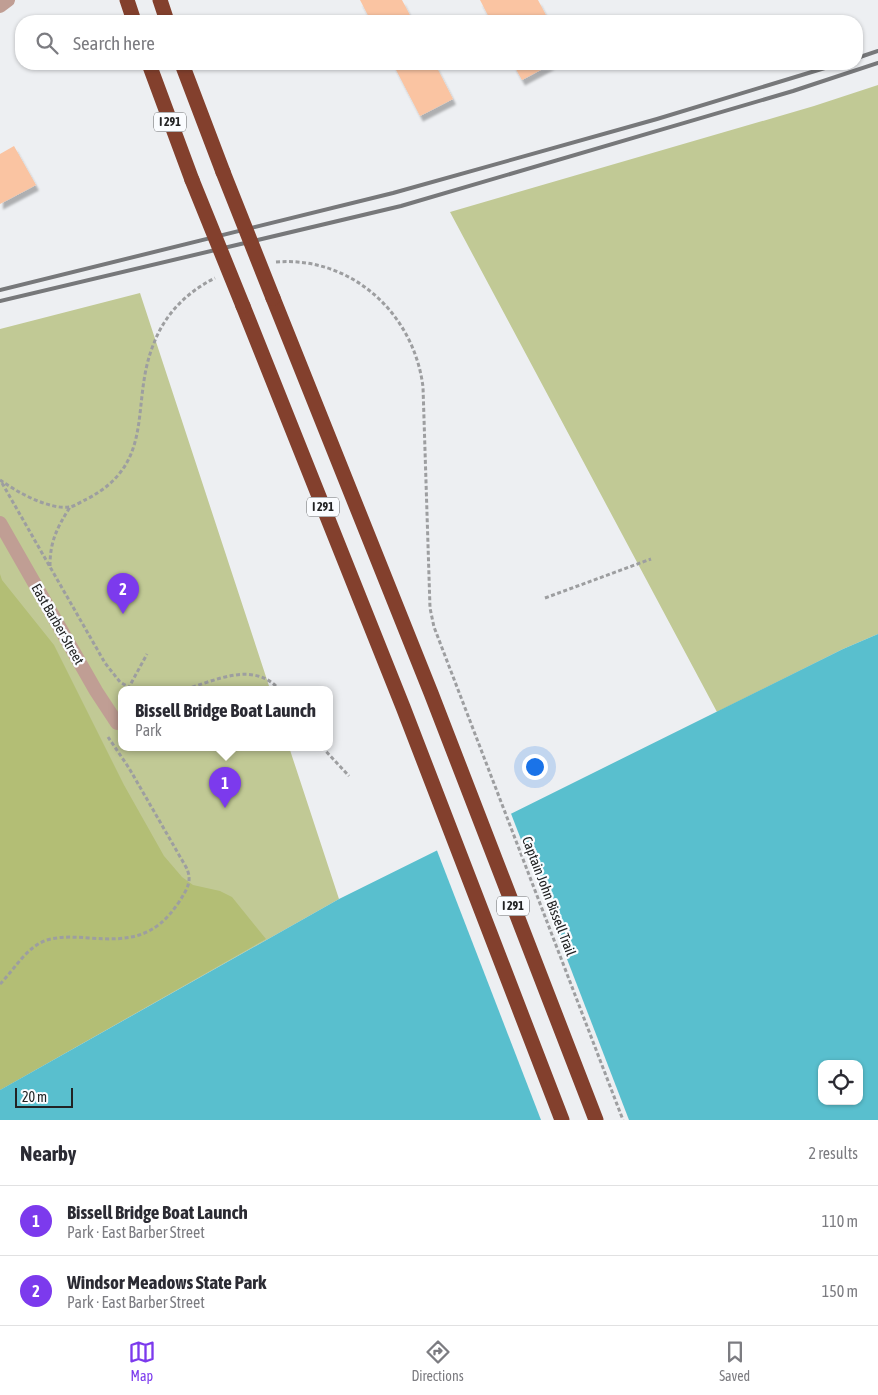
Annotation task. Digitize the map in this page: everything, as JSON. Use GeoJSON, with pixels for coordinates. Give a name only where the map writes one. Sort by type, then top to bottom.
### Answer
{"type":"FeatureCollection","features":[{"type":"Feature","properties":{"kind":"highway"},"geometry":{"type":"LineString","coordinates":[[127,0],[132,15]]}},
{"type":"Feature","properties":{"kind":"highway"},"geometry":{"type":"LineString","coordinates":[[160,0],[165,15]]}},
{"type":"Feature","properties":{"kind":"highway","name":"I 291"},"geometry":{"type":"LineString","coordinates":[[151,70],[192,180],[403,708],[562,1120]]}},
{"type":"Feature","properties":{"kind":"highway","name":"I 291"},"geometry":{"type":"LineString","coordinates":[[184,70],[223,172],[431,693],[596,1120]]}},
{"type":"Feature","properties":{"kind":"street"},"geometry":{"type":"LineString","coordinates":[[0,6],[8,0]]}},
{"type":"Feature","properties":{"kind":"street","name":"East Barber Street"},"geometry":{"type":"LineString","coordinates":[[0,523],[96,691],[117,723]]}},
{"type":"Feature","properties":{"kind":"path"},"geometry":{"type":"LineString","coordinates":[[50,566],[50,550],[53,536],[70,507],[46,503],[28,497],[0,480],[105,663],[126,686]]}},
{"type":"Feature","properties":{"kind":"path"},"geometry":{"type":"LineString","coordinates":[[545,598],[651,558]]}},
{"type":"Feature","properties":{"kind":"path"},"geometry":{"type":"LineString","coordinates":[[131,686],[147,654]]}},
{"type":"Feature","properties":{"kind":"path"},"geometry":{"type":"LineString","coordinates":[[196,686],[246,673],[256,674],[267,679],[275,686]]}},
{"type":"Feature","properties":{"kind":"path","name":"Captain John Bissell Trail"},"geometry":{"type":"LineString","coordinates":[[454,681],[623,1120]]}},
{"type":"Feature","properties":{"kind":"path"},"geometry":{"type":"LineString","coordinates":[[0,984],[32,948],[46,941],[72,937],[119,939],[138,936],[154,929],[177,906],[189,885],[190,880],[186,867],[129,768],[104,733]]}},
{"type":"Feature","properties":{"kind":"path"},"geometry":{"type":"LineString","coordinates":[[326,751],[349,776]]}},
{"type":"Feature","properties":{"kind":"green space"},"geometry":{"type":"Polygon","coordinates":[[[878,85],[878,634],[843,649],[717,712],[450,212],[814,106],[878,85]]]}},
{"type":"Feature","properties":{"kind":"green space"},"geometry":{"type":"Polygon","coordinates":[[[140,293],[269,686],[118,686],[118,751],[290,751],[339,899],[0,1090],[0,329],[140,293]]]}},
{"type":"Feature","properties":{"kind":"green space"},"geometry":{"type":"Polygon","coordinates":[[[0,574],[2,580],[54,645],[124,785],[164,856],[182,877],[193,885],[220,891],[232,897],[266,939],[0,1090],[0,574]]]}},
{"type":"Feature","properties":{"kind":"water"},"geometry":{"type":"Polygon","coordinates":[[[878,634],[878,1120],[0,1120],[0,1090],[339,899],[843,649],[878,634]]]}},
{"type":"Feature","properties":{"kind":"pier"},"geometry":{"type":"Polygon","coordinates":[[[510,811],[629,1120],[541,1120],[436,848],[510,811]]]}},
{"type":"Feature","properties":{"kind":"building"},"geometry":{"type":"Polygon","coordinates":[[[360,0],[402,0],[410,15],[368,15],[360,0]]]}},
{"type":"Feature","properties":{"kind":"building"},"geometry":{"type":"Polygon","coordinates":[[[480,0],[538,0],[546,15],[488,15],[480,0]]]}},
{"type":"Feature","properties":{"kind":"building"},"geometry":{"type":"Polygon","coordinates":[[[396,70],[438,70],[453,99],[420,116],[396,70]]]}},
{"type":"Feature","properties":{"kind":"building"},"geometry":{"type":"Polygon","coordinates":[[[516,70],[541,70],[522,80],[516,70]]]}},
{"type":"Feature","properties":{"kind":"building"},"geometry":{"type":"Polygon","coordinates":[[[14,146],[36,185],[0,204],[0,154],[14,146]]]}},
{"type":"Feature","properties":{"kind":"railway"},"geometry":{"type":"LineString","coordinates":[[863,56],[878,51]]}},
{"type":"Feature","properties":{"kind":"railway"},"geometry":{"type":"LineString","coordinates":[[863,68],[878,63]]}},
{"type":"Feature","properties":{"kind":"railway"},"geometry":{"type":"LineString","coordinates":[[0,290],[393,193],[657,119],[818,70]]}},
{"type":"Feature","properties":{"kind":"railway"},"geometry":{"type":"LineString","coordinates":[[0,301],[401,206],[793,91],[857,70]]}},
{"type":"Feature","properties":{"kind":"place","name":"Windsor Meadows State Park"},"geometry":{"type":"Point","coordinates":[123,614]}},
{"type":"Feature","properties":{"kind":"place","name":"Bissell Bridge Boat Launch"},"geometry":{"type":"Point","coordinates":[225,808]}}]}
